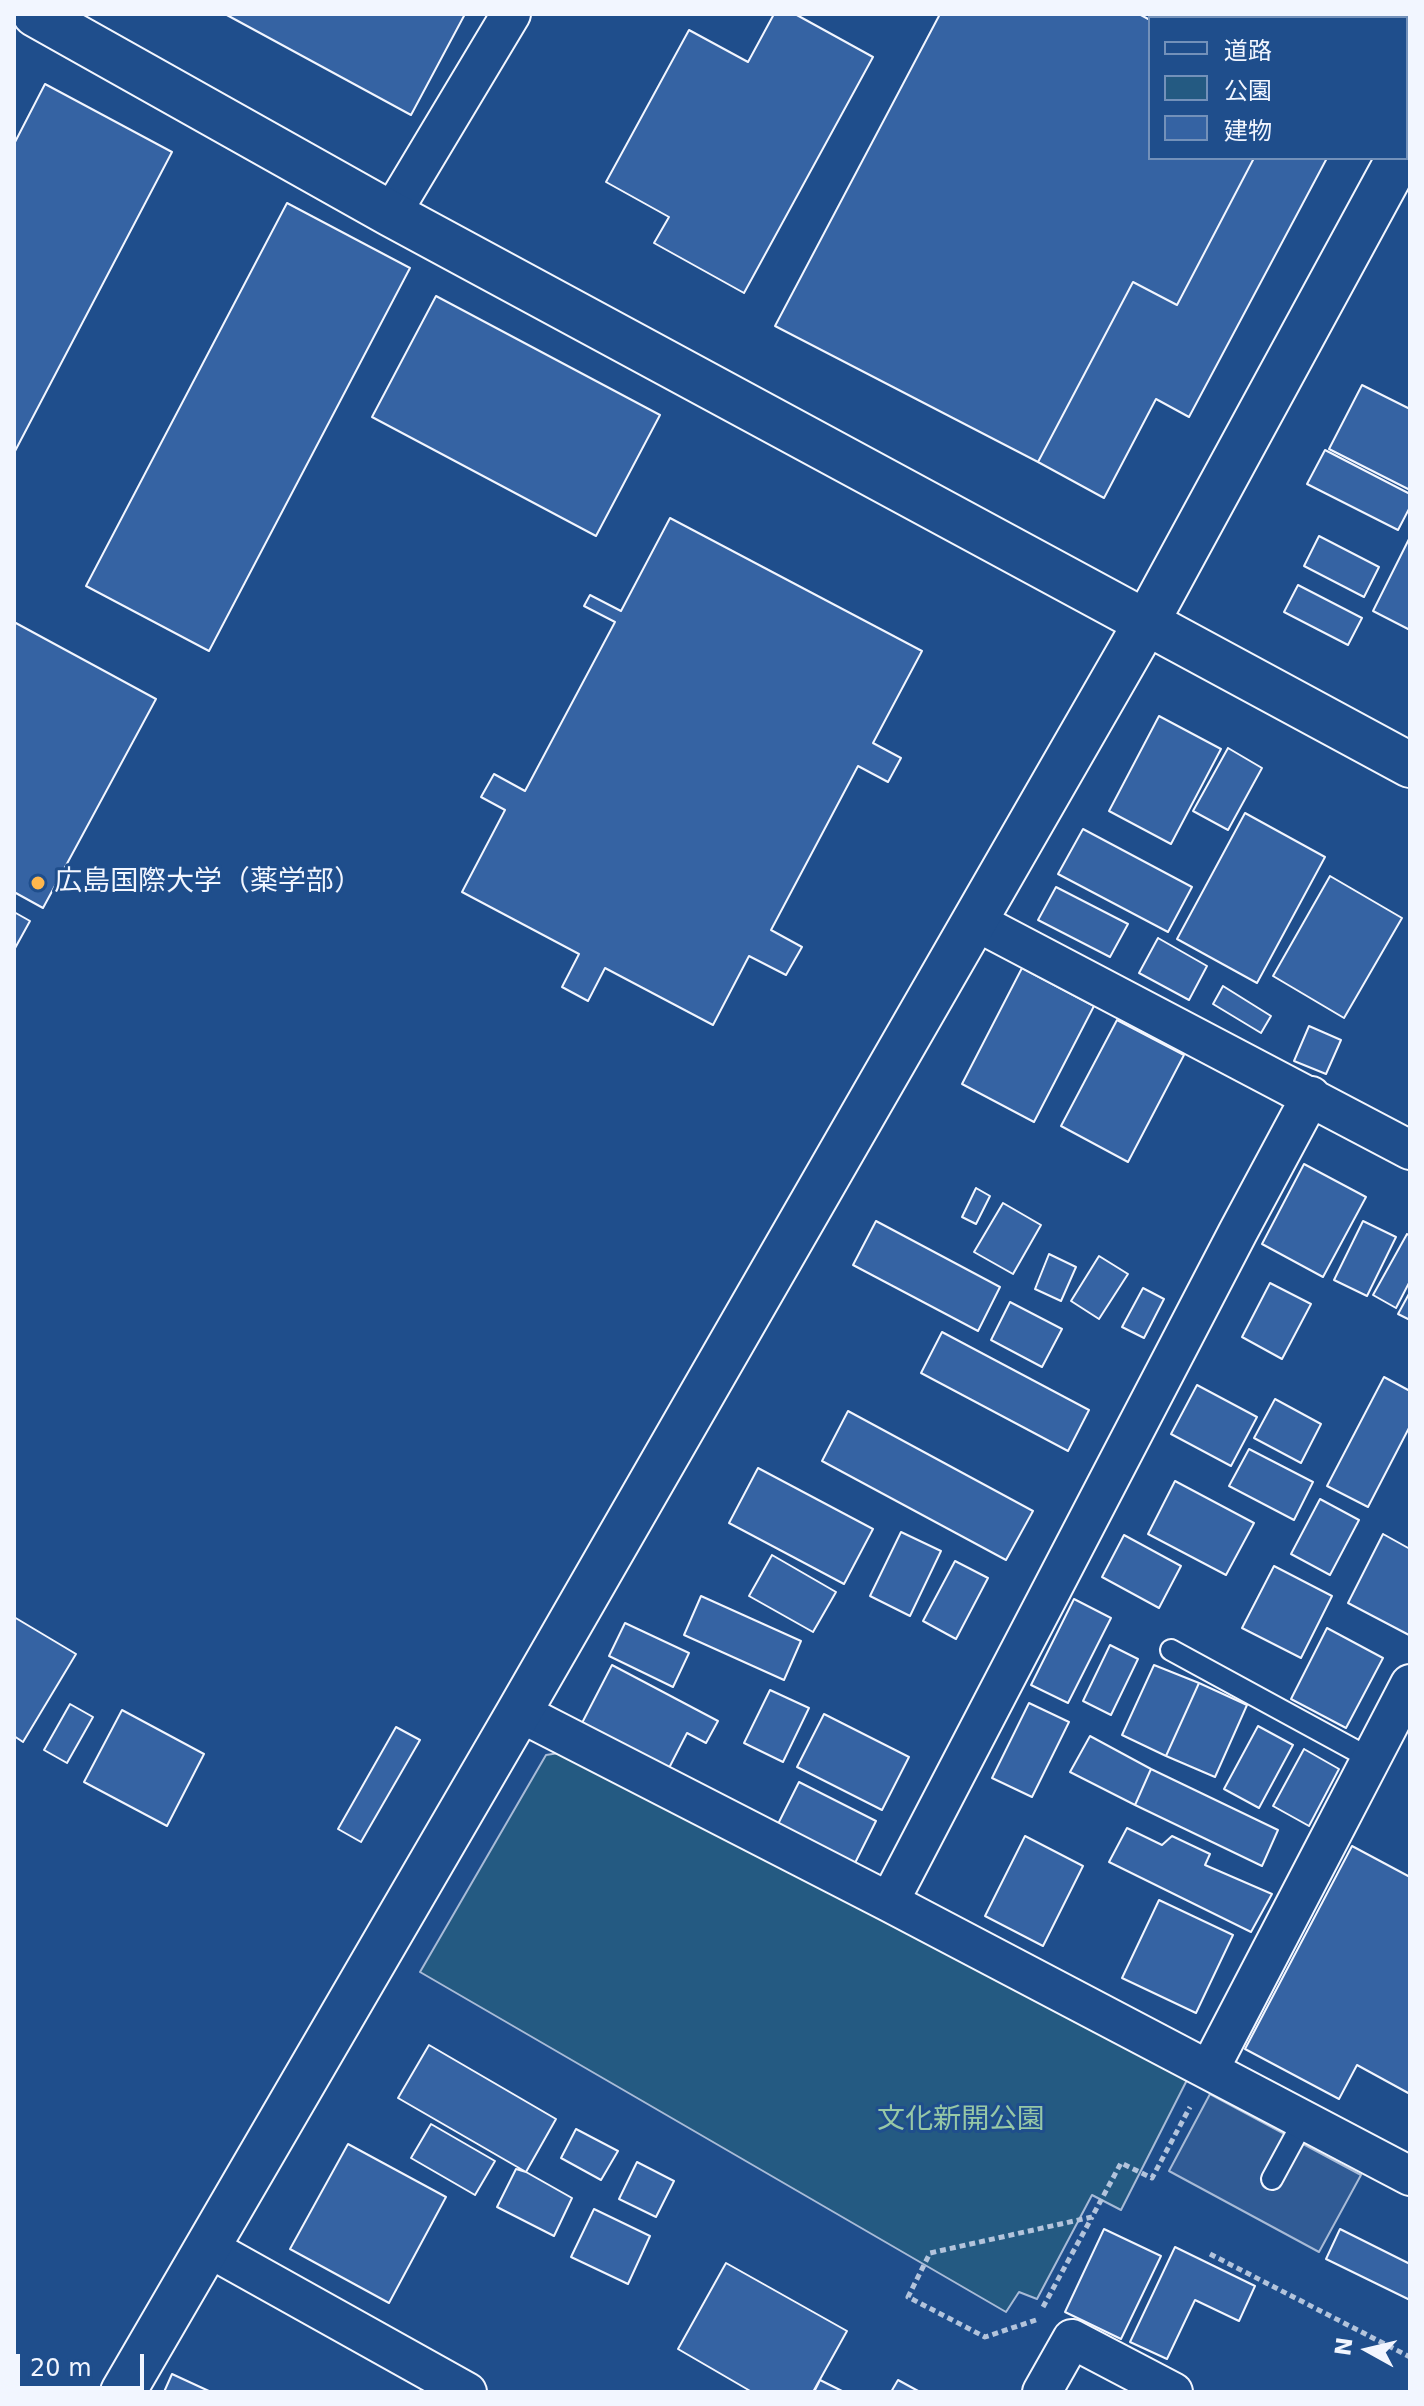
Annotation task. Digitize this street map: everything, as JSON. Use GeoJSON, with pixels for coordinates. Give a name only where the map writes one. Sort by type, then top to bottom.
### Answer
{"type":"FeatureCollection","features":[{"type":"Feature","properties":{"kind":"street"},"geometry":{"type":"LineString","coordinates":[[35,14],[391,214],[1410,765]]}},
{"type":"Feature","properties":{"kind":"street"},"geometry":{"type":"LineString","coordinates":[[391,214],[511,14]]}},
{"type":"Feature","properties":{"kind":"street"},"geometry":{"type":"LineString","coordinates":[[123,2392],[1146,623],[1398,160]]}},
{"type":"Feature","properties":{"kind":"street"},"geometry":{"type":"LineString","coordinates":[[975,921],[1410,1150]]}},
{"type":"Feature","properties":{"kind":"street"},"geometry":{"type":"LineString","coordinates":[[889,1902],[1311,1096]]}},
{"type":"Feature","properties":{"kind":"street"},"geometry":{"type":"LineString","coordinates":[[1209,2070],[1410,1684]]}},
{"type":"Feature","properties":{"kind":"street"},"geometry":{"type":"LineString","coordinates":[[519,1712],[1410,2176]]}},
{"type":"Feature","properties":{"kind":"street"},"geometry":{"type":"LineString","coordinates":[[209,2248],[467,2392]]}},
{"type":"Feature","properties":{"kind":"street"},"geometry":{"type":"LineString","coordinates":[[1042,2392],[1072,2339],[1173,2392]]}},
{"type":"Feature","properties":{"kind":"lane"},"geometry":{"type":"LineString","coordinates":[[1171,1650],[1371,1759]]}},
{"type":"Feature","properties":{"kind":"lane"},"geometry":{"type":"LineString","coordinates":[[1272,2179],[1304,2120]]}},
{"type":"Feature","properties":{"kind":"path"},"geometry":{"type":"LineString","coordinates":[[1092,2217],[930,2253],[908,2297],[985,2337],[1036,2320],[1092,2217],[1121,2163],[1152,2178],[1209,2070]]}},
{"type":"Feature","properties":{"kind":"path"},"geometry":{"type":"LineString","coordinates":[[1210,2254],[1410,2357]]}},
{"type":"Feature","properties":{"kind":"green space","name":"文化新開公園"},"geometry":{"type":"Polygon","coordinates":[[[559,1753],[1188,2078],[1121,2210],[1092,2195],[1037,2299],[1019,2292],[1006,2312],[420,1972],[546,1755],[559,1753]]]}},
{"type":"Feature","properties":{"kind":"shaded area"},"geometry":{"type":"Polygon","coordinates":[[[1210,2094],[1361,2175],[1319,2252],[1169,2171],[1210,2094]]]}},
{"type":"Feature","properties":{"kind":"building"},"geometry":{"type":"Polygon","coordinates":[[[225,14],[465,14],[411,115],[225,14]]]}},
{"type":"Feature","properties":{"kind":"building"},"geometry":{"type":"Polygon","coordinates":[[[774,14],[795,14],[873,57],[744,293],[654,243],[669,217],[606,182],[689,30],[748,62],[774,14]]]}},
{"type":"Feature","properties":{"kind":"building"},"geometry":{"type":"Polygon","coordinates":[[[940,14],[1139,14],[1148,19],[1148,160],[1253,160],[1177,305],[1133,282],[1038,462],[775,326],[940,14]]]}},
{"type":"Feature","properties":{"kind":"building"},"geometry":{"type":"Polygon","coordinates":[[[45,84],[172,152],[14,453],[14,144],[45,84]]]}},
{"type":"Feature","properties":{"kind":"building"},"geometry":{"type":"Polygon","coordinates":[[[1253,160],[1326,160],[1189,417],[1156,399],[1104,498],[1038,462],[1133,282],[1177,305],[1253,160]]]}},
{"type":"Feature","properties":{"kind":"building"},"geometry":{"type":"Polygon","coordinates":[[[287,203],[410,268],[209,651],[86,586],[287,203]]]}},
{"type":"Feature","properties":{"kind":"building"},"geometry":{"type":"Polygon","coordinates":[[[436,296],[660,415],[596,536],[372,417],[436,296]]]}},
{"type":"Feature","properties":{"kind":"building"},"geometry":{"type":"Polygon","coordinates":[[[1362,385],[1410,409],[1410,490],[1329,449],[1362,385]]]}},
{"type":"Feature","properties":{"kind":"building"},"geometry":{"type":"Polygon","coordinates":[[[1325,450],[1410,494],[1410,507],[1398,530],[1307,484],[1325,450]]]}},
{"type":"Feature","properties":{"kind":"building"},"geometry":{"type":"Polygon","coordinates":[[[670,518],[922,651],[873,743],[901,758],[888,782],[858,766],[771,930],[802,947],[786,975],[749,956],[713,1025],[605,968],[588,1001],[562,987],[579,954],[462,892],[505,810],[481,797],[494,774],[525,791],[615,622],[584,606],[590,595],[621,611],[670,518]]]}},
{"type":"Feature","properties":{"kind":"building"},"geometry":{"type":"Polygon","coordinates":[[[1319,536],[1379,567],[1364,597],[1304,566],[1319,536]]]}},
{"type":"Feature","properties":{"kind":"building"},"geometry":{"type":"Polygon","coordinates":[[[1410,537],[1410,630],[1373,611],[1410,537]]]}},
{"type":"Feature","properties":{"kind":"building"},"geometry":{"type":"Polygon","coordinates":[[[1298,585],[1362,618],[1348,645],[1284,612],[1298,585]]]}},
{"type":"Feature","properties":{"kind":"building"},"geometry":{"type":"Polygon","coordinates":[[[14,622],[156,699],[43,908],[14,892],[14,622]]]}},
{"type":"Feature","properties":{"kind":"building"},"geometry":{"type":"Polygon","coordinates":[[[1159,716],[1221,749],[1171,844],[1109,811],[1159,716]]]}},
{"type":"Feature","properties":{"kind":"building"},"geometry":{"type":"Polygon","coordinates":[[[1228,748],[1262,768],[1228,830],[1193,811],[1228,748]]]}},
{"type":"Feature","properties":{"kind":"building"},"geometry":{"type":"Polygon","coordinates":[[[1245,813],[1325,857],[1257,983],[1177,939],[1245,813]]]}},
{"type":"Feature","properties":{"kind":"building"},"geometry":{"type":"Polygon","coordinates":[[[1083,829],[1192,887],[1168,932],[1058,874],[1083,829]]]}},
{"type":"Feature","properties":{"kind":"building"},"geometry":{"type":"Polygon","coordinates":[[[1330,876],[1402,918],[1344,1018],[1273,976],[1330,876]]]}},
{"type":"Feature","properties":{"kind":"building"},"geometry":{"type":"Polygon","coordinates":[[[1056,887],[1128,924],[1110,957],[1038,920],[1056,887]]]}},
{"type":"Feature","properties":{"kind":"building"},"geometry":{"type":"Polygon","coordinates":[[[14,912],[30,921],[14,950],[14,912]]]}},
{"type":"Feature","properties":{"kind":"building"},"geometry":{"type":"Polygon","coordinates":[[[1158,938],[1207,966],[1189,1000],[1139,973],[1158,938]]]}},
{"type":"Feature","properties":{"kind":"building"},"geometry":{"type":"Polygon","coordinates":[[[1022,968],[1094,1006],[1034,1122],[962,1084],[1022,968]]]}},
{"type":"Feature","properties":{"kind":"building"},"geometry":{"type":"Polygon","coordinates":[[[1223,986],[1271,1016],[1261,1033],[1213,1004],[1223,986]]]}},
{"type":"Feature","properties":{"kind":"building"},"geometry":{"type":"Polygon","coordinates":[[[1117,1020],[1184,1055],[1128,1162],[1061,1126],[1117,1020]]]}},
{"type":"Feature","properties":{"kind":"building"},"geometry":{"type":"Polygon","coordinates":[[[1309,1026],[1341,1040],[1326,1074],[1294,1061],[1309,1026]]]}},
{"type":"Feature","properties":{"kind":"building"},"geometry":{"type":"Polygon","coordinates":[[[1304,1164],[1366,1197],[1323,1277],[1262,1244],[1304,1164]]]}},
{"type":"Feature","properties":{"kind":"building"},"geometry":{"type":"Polygon","coordinates":[[[976,1188],[990,1196],[976,1224],[962,1217],[976,1188]]]}},
{"type":"Feature","properties":{"kind":"building"},"geometry":{"type":"Polygon","coordinates":[[[1003,1203],[1041,1225],[1013,1274],[974,1252],[1003,1203]]]}},
{"type":"Feature","properties":{"kind":"building"},"geometry":{"type":"Polygon","coordinates":[[[876,1221],[1000,1287],[978,1331],[853,1265],[876,1221]]]}},
{"type":"Feature","properties":{"kind":"building"},"geometry":{"type":"Polygon","coordinates":[[[1363,1221],[1396,1237],[1367,1296],[1334,1280],[1363,1221]]]}},
{"type":"Feature","properties":{"kind":"building"},"geometry":{"type":"Polygon","coordinates":[[[1407,1234],[1410,1236],[1410,1281],[1396,1308],[1373,1295],[1407,1234]]]}},
{"type":"Feature","properties":{"kind":"building"},"geometry":{"type":"Polygon","coordinates":[[[1049,1254],[1076,1267],[1061,1301],[1035,1289],[1049,1254]]]}},
{"type":"Feature","properties":{"kind":"building"},"geometry":{"type":"Polygon","coordinates":[[[1099,1256],[1128,1274],[1099,1319],[1071,1301],[1099,1256]]]}},
{"type":"Feature","properties":{"kind":"building"},"geometry":{"type":"Polygon","coordinates":[[[1270,1283],[1311,1304],[1282,1359],[1242,1337],[1270,1283]]]}},
{"type":"Feature","properties":{"kind":"building"},"geometry":{"type":"Polygon","coordinates":[[[1143,1288],[1164,1299],[1144,1338],[1122,1327],[1143,1288]]]}},
{"type":"Feature","properties":{"kind":"building"},"geometry":{"type":"Polygon","coordinates":[[[1410,1292],[1410,1320],[1398,1314],[1410,1292]]]}},
{"type":"Feature","properties":{"kind":"building"},"geometry":{"type":"Polygon","coordinates":[[[1010,1302],[1062,1329],[1042,1367],[991,1340],[1010,1302]]]}},
{"type":"Feature","properties":{"kind":"building"},"geometry":{"type":"Polygon","coordinates":[[[942,1332],[1089,1410],[1068,1451],[921,1373],[942,1332]]]}},
{"type":"Feature","properties":{"kind":"building"},"geometry":{"type":"Polygon","coordinates":[[[1384,1377],[1410,1391],[1410,1426],[1368,1507],[1327,1486],[1384,1377]]]}},
{"type":"Feature","properties":{"kind":"building"},"geometry":{"type":"Polygon","coordinates":[[[1197,1385],[1257,1417],[1231,1466],[1171,1434],[1197,1385]]]}},
{"type":"Feature","properties":{"kind":"building"},"geometry":{"type":"Polygon","coordinates":[[[1275,1399],[1321,1424],[1301,1463],[1254,1438],[1275,1399]]]}},
{"type":"Feature","properties":{"kind":"building"},"geometry":{"type":"Polygon","coordinates":[[[848,1411],[1033,1511],[1006,1560],[822,1461],[848,1411]]]}},
{"type":"Feature","properties":{"kind":"building"},"geometry":{"type":"Polygon","coordinates":[[[1249,1449],[1313,1482],[1294,1520],[1229,1486],[1249,1449]]]}},
{"type":"Feature","properties":{"kind":"building"},"geometry":{"type":"Polygon","coordinates":[[[758,1468],[873,1529],[844,1584],[729,1523],[758,1468]]]}},
{"type":"Feature","properties":{"kind":"building"},"geometry":{"type":"Polygon","coordinates":[[[1175,1481],[1254,1523],[1226,1575],[1148,1534],[1175,1481]]]}},
{"type":"Feature","properties":{"kind":"building"},"geometry":{"type":"Polygon","coordinates":[[[1320,1499],[1359,1520],[1330,1575],[1291,1554],[1320,1499]]]}},
{"type":"Feature","properties":{"kind":"building"},"geometry":{"type":"Polygon","coordinates":[[[901,1532],[941,1551],[910,1616],[870,1596],[901,1532]]]}},
{"type":"Feature","properties":{"kind":"building"},"geometry":{"type":"Polygon","coordinates":[[[1383,1534],[1410,1549],[1409,1635],[1348,1603],[1383,1534]]]}},
{"type":"Feature","properties":{"kind":"building"},"geometry":{"type":"Polygon","coordinates":[[[1124,1535],[1181,1566],[1159,1608],[1102,1577],[1124,1535]]]}},
{"type":"Feature","properties":{"kind":"building"},"geometry":{"type":"Polygon","coordinates":[[[772,1555],[836,1592],[813,1632],[749,1596],[772,1555]]]}},
{"type":"Feature","properties":{"kind":"building"},"geometry":{"type":"Polygon","coordinates":[[[955,1561],[988,1578],[956,1639],[923,1621],[955,1561]]]}},
{"type":"Feature","properties":{"kind":"building"},"geometry":{"type":"Polygon","coordinates":[[[1274,1566],[1332,1596],[1301,1658],[1242,1628],[1274,1566]]]}},
{"type":"Feature","properties":{"kind":"building"},"geometry":{"type":"Polygon","coordinates":[[[701,1596],[801,1641],[784,1680],[684,1635],[701,1596]]]}},
{"type":"Feature","properties":{"kind":"building"},"geometry":{"type":"Polygon","coordinates":[[[1074,1599],[1111,1618],[1068,1703],[1031,1685],[1074,1599]]]}},
{"type":"Feature","properties":{"kind":"building"},"geometry":{"type":"Polygon","coordinates":[[[14,1617],[76,1654],[23,1742],[14,1736],[14,1617]]]}},
{"type":"Feature","properties":{"kind":"building"},"geometry":{"type":"Polygon","coordinates":[[[625,1623],[689,1653],[673,1687],[609,1656],[625,1623]]]}},
{"type":"Feature","properties":{"kind":"building"},"geometry":{"type":"Polygon","coordinates":[[[1327,1628],[1383,1658],[1346,1728],[1291,1699],[1327,1628]]]}},
{"type":"Feature","properties":{"kind":"building"},"geometry":{"type":"Polygon","coordinates":[[[1110,1645],[1138,1659],[1111,1715],[1083,1701],[1110,1645]]]}},
{"type":"Feature","properties":{"kind":"building"},"geometry":{"type":"Polygon","coordinates":[[[612,1665],[718,1721],[706,1743],[687,1733],[669,1768],[582,1723],[612,1665]]]}},
{"type":"Feature","properties":{"kind":"building"},"geometry":{"type":"Polygon","coordinates":[[[1154,1665],[1199,1683],[1166,1756],[1122,1735],[1154,1665]]]}},
{"type":"Feature","properties":{"kind":"building"},"geometry":{"type":"Polygon","coordinates":[[[1199,1683],[1247,1705],[1215,1777],[1166,1756],[1199,1683]]]}},
{"type":"Feature","properties":{"kind":"building"},"geometry":{"type":"Polygon","coordinates":[[[770,1690],[809,1708],[783,1762],[744,1743],[770,1690]]]}},
{"type":"Feature","properties":{"kind":"building"},"geometry":{"type":"Polygon","coordinates":[[[1029,1703],[1069,1722],[1032,1797],[992,1778],[1029,1703]]]}},
{"type":"Feature","properties":{"kind":"building"},"geometry":{"type":"Polygon","coordinates":[[[70,1704],[93,1717],[67,1763],[44,1750],[70,1704]]]}},
{"type":"Feature","properties":{"kind":"building"},"geometry":{"type":"Polygon","coordinates":[[[122,1710],[204,1754],[167,1826],[84,1782],[122,1710]]]}},
{"type":"Feature","properties":{"kind":"building"},"geometry":{"type":"Polygon","coordinates":[[[824,1714],[909,1757],[882,1810],[797,1767],[824,1714]]]}},
{"type":"Feature","properties":{"kind":"building"},"geometry":{"type":"Polygon","coordinates":[[[1258,1726],[1293,1745],[1259,1808],[1224,1789],[1258,1726]]]}},
{"type":"Feature","properties":{"kind":"building"},"geometry":{"type":"Polygon","coordinates":[[[396,1727],[420,1740],[361,1842],[338,1829],[396,1727]]]}},
{"type":"Feature","properties":{"kind":"building"},"geometry":{"type":"Polygon","coordinates":[[[1090,1736],[1151,1769],[1135,1805],[1070,1772],[1090,1736]]]}},
{"type":"Feature","properties":{"kind":"building"},"geometry":{"type":"Polygon","coordinates":[[[1304,1749],[1339,1769],[1309,1826],[1273,1806],[1304,1749]]]}},
{"type":"Feature","properties":{"kind":"building"},"geometry":{"type":"Polygon","coordinates":[[[1151,1769],[1278,1830],[1262,1866],[1135,1805],[1151,1769]]]}},
{"type":"Feature","properties":{"kind":"building"},"geometry":{"type":"Polygon","coordinates":[[[799,1782],[876,1821],[854,1865],[777,1826],[799,1782]]]}},
{"type":"Feature","properties":{"kind":"building"},"geometry":{"type":"Polygon","coordinates":[[[1127,1828],[1162,1845],[1172,1836],[1210,1854],[1205,1865],[1272,1894],[1251,1932],[1109,1862],[1127,1828]]]}},
{"type":"Feature","properties":{"kind":"building"},"geometry":{"type":"Polygon","coordinates":[[[1025,1836],[1083,1866],[1043,1946],[985,1916],[1025,1836]]]}},
{"type":"Feature","properties":{"kind":"building"},"geometry":{"type":"Polygon","coordinates":[[[1352,1846],[1410,1877],[1410,2094],[1357,2065],[1339,2099],[1245,2049],[1352,1846]]]}},
{"type":"Feature","properties":{"kind":"building"},"geometry":{"type":"Polygon","coordinates":[[[1159,1900],[1233,1935],[1196,2013],[1122,1978],[1159,1900]]]}},
{"type":"Feature","properties":{"kind":"building"},"geometry":{"type":"Polygon","coordinates":[[[429,2045],[556,2119],[526,2172],[398,2098],[429,2045]]]}},
{"type":"Feature","properties":{"kind":"building"},"geometry":{"type":"Polygon","coordinates":[[[431,2124],[495,2161],[475,2195],[411,2158],[431,2124]]]}},
{"type":"Feature","properties":{"kind":"building"},"geometry":{"type":"Polygon","coordinates":[[[576,2129],[618,2151],[601,2180],[561,2158],[576,2129]]]}},
{"type":"Feature","properties":{"kind":"building"},"geometry":{"type":"Polygon","coordinates":[[[348,2144],[446,2197],[389,2303],[290,2249],[348,2144]]]}},
{"type":"Feature","properties":{"kind":"building"},"geometry":{"type":"Polygon","coordinates":[[[637,2162],[674,2181],[656,2217],[619,2199],[637,2162]]]}},
{"type":"Feature","properties":{"kind":"building"},"geometry":{"type":"Polygon","coordinates":[[[516,2169],[572,2198],[554,2236],[497,2207],[516,2169]]]}},
{"type":"Feature","properties":{"kind":"building"},"geometry":{"type":"Polygon","coordinates":[[[594,2209],[650,2236],[628,2284],[571,2257],[594,2209]]]}},
{"type":"Feature","properties":{"kind":"building"},"geometry":{"type":"Polygon","coordinates":[[[1104,2229],[1161,2256],[1121,2339],[1065,2312],[1104,2229]]]}},
{"type":"Feature","properties":{"kind":"building"},"geometry":{"type":"Polygon","coordinates":[[[1340,2229],[1410,2264],[1410,2300],[1326,2259],[1340,2229]]]}},
{"type":"Feature","properties":{"kind":"building"},"geometry":{"type":"Polygon","coordinates":[[[1175,2247],[1255,2286],[1239,2321],[1195,2300],[1167,2359],[1130,2342],[1175,2247]]]}},
{"type":"Feature","properties":{"kind":"building"},"geometry":{"type":"Polygon","coordinates":[[[726,2263],[847,2331],[813,2392],[752,2392],[678,2349],[726,2263]]]}},
{"type":"Feature","properties":{"kind":"building"},"geometry":{"type":"Polygon","coordinates":[[[172,2374],[211,2392],[164,2392],[172,2374]]]}},
{"type":"Feature","properties":{"kind":"building"},"geometry":{"type":"Polygon","coordinates":[[[820,2380],[844,2392],[814,2392],[820,2380]]]}},
{"type":"Feature","properties":{"kind":"building"},"geometry":{"type":"Polygon","coordinates":[[[898,2380],[920,2392],[891,2392],[898,2380]]]}},
{"type":"Feature","properties":{"kind":"place","name":"広島国際大学（薬学部）"},"geometry":{"type":"Point","coordinates":[38,883]}}]}
